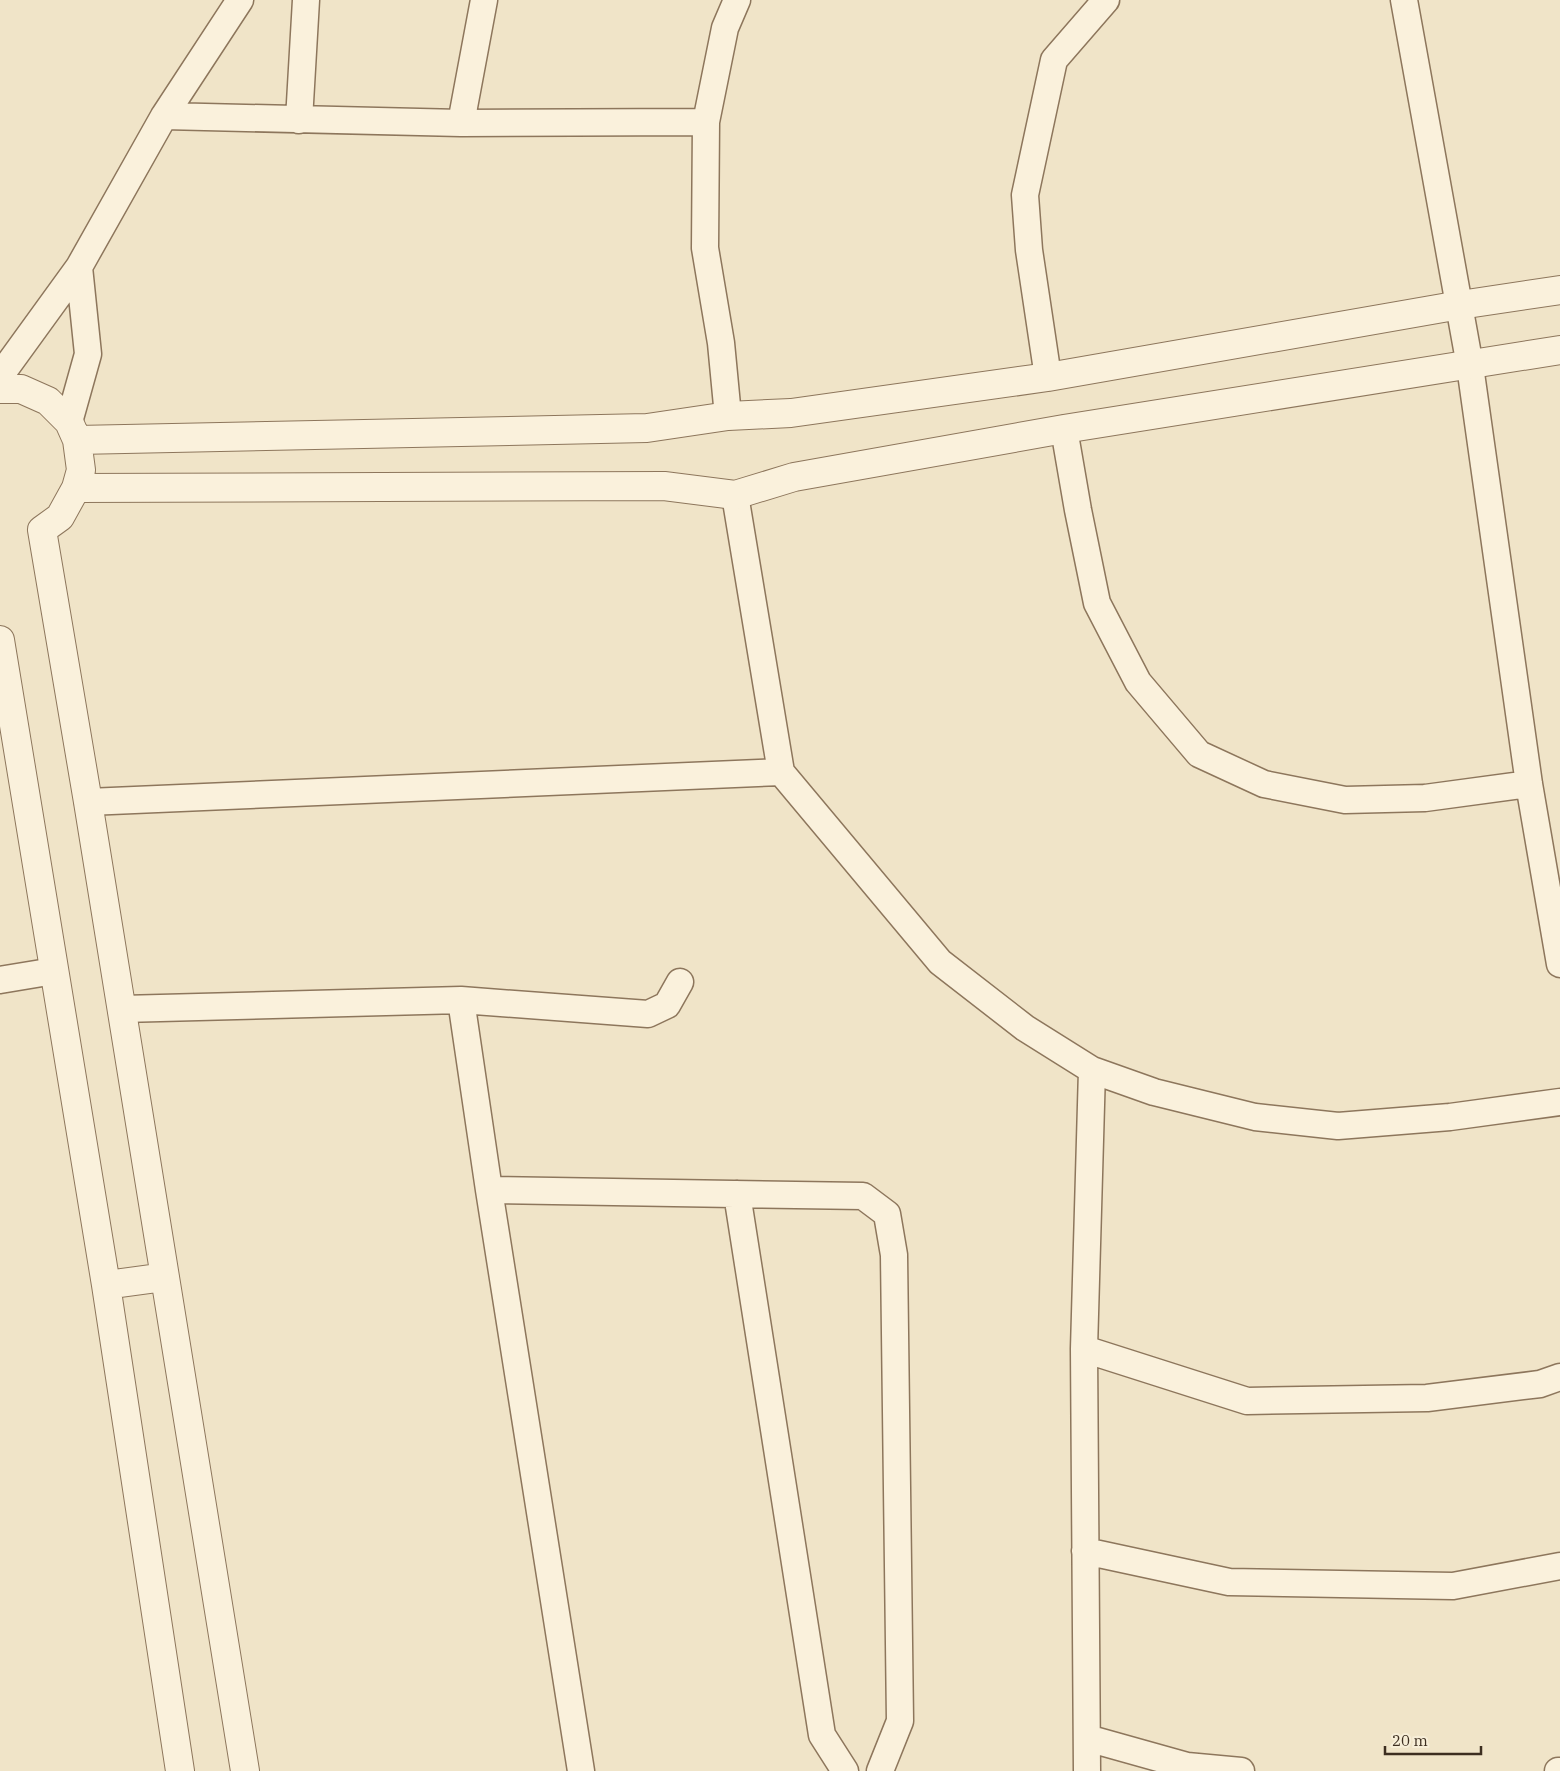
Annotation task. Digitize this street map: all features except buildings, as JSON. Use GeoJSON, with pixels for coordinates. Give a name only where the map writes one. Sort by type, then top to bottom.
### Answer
{"type":"FeatureCollection","features":[{"type":"Feature","properties":{"kind":"street"},"geometry":{"type":"LineString","coordinates":[[0,376],[79,267],[164,116],[240,0]]}},
{"type":"Feature","properties":{"kind":"street"},"geometry":{"type":"LineString","coordinates":[[299,120],[306,0]]}},
{"type":"Feature","properties":{"kind":"street"},"geometry":{"type":"LineString","coordinates":[[461,123],[484,0]]}},
{"type":"Feature","properties":{"kind":"street"},"geometry":{"type":"LineString","coordinates":[[728,416],[721,343],[705,248],[706,122],[725,28],[737,0]]}},
{"type":"Feature","properties":{"kind":"street"},"geometry":{"type":"LineString","coordinates":[[1048,377],[1029,250],[1025,195],[1054,60],[1106,0]]}},
{"type":"Feature","properties":{"kind":"street"},"geometry":{"type":"LineString","coordinates":[[1404,0],[1470,366],[1529,784],[1560,964]]}},
{"type":"Feature","properties":{"kind":"street"},"geometry":{"type":"LineString","coordinates":[[164,116],[461,123],[706,122]]}},
{"type":"Feature","properties":{"kind":"street"},"geometry":{"type":"LineString","coordinates":[[79,267],[88,354],[73,431],[81,470],[76,488],[60,517],[42,530],[122,1009],[245,1771]]}},
{"type":"Feature","properties":{"kind":"street"},"geometry":{"type":"LineString","coordinates":[[73,431],[647,428],[728,416],[791,413],[1048,377],[1460,305],[1560,290]]}},
{"type":"Feature","properties":{"kind":"street"},"geometry":{"type":"LineString","coordinates":[[76,488],[664,486],[735,496],[794,477],[1064,429],[1470,366],[1560,350]]}},
{"type":"Feature","properties":{"kind":"street"},"geometry":{"type":"LineString","coordinates":[[0,389],[21,389],[48,401],[73,431]]}},
{"type":"Feature","properties":{"kind":"street"},"geometry":{"type":"LineString","coordinates":[[1064,429],[1097,603],[1138,682],[1199,754],[1264,784],[1345,800],[1424,798],[1529,784]]}},
{"type":"Feature","properties":{"kind":"street"},"geometry":{"type":"LineString","coordinates":[[735,496],[780,772],[940,962],[1025,1028],[1092,1070],[1154,1092],[1255,1117],[1338,1126],[1450,1117],[1560,1102]]}},
{"type":"Feature","properties":{"kind":"street"},"geometry":{"type":"LineString","coordinates":[[0,640],[106,1285],[180,1771]]}},
{"type":"Feature","properties":{"kind":"street"},"geometry":{"type":"LineString","coordinates":[[88,802],[780,772]]}},
{"type":"Feature","properties":{"kind":"street"},"geometry":{"type":"LineString","coordinates":[[0,980],[54,971]]}},
{"type":"Feature","properties":{"kind":"street"},"geometry":{"type":"LineString","coordinates":[[122,1009],[461,1000],[648,1014],[667,1005],[680,982]]}},
{"type":"Feature","properties":{"kind":"street"},"geometry":{"type":"LineString","coordinates":[[461,1000],[489,1190],[581,1771]]}},
{"type":"Feature","properties":{"kind":"street"},"geometry":{"type":"LineString","coordinates":[[1087,1771],[1084,1350],[1092,1070]]}},
{"type":"Feature","properties":{"kind":"street"},"geometry":{"type":"LineString","coordinates":[[489,1190],[863,1196],[886,1214],[894,1256],[900,1721],[880,1771]]}},
{"type":"Feature","properties":{"kind":"street"},"geometry":{"type":"LineString","coordinates":[[737,1194],[822,1735],[846,1771]]}},
{"type":"Feature","properties":{"kind":"street"},"geometry":{"type":"LineString","coordinates":[[106,1285],[165,1277]]}},
{"type":"Feature","properties":{"kind":"street"},"geometry":{"type":"LineString","coordinates":[[1084,1350],[1247,1401],[1427,1398],[1540,1384],[1560,1377]]}},
{"type":"Feature","properties":{"kind":"street"},"geometry":{"type":"LineString","coordinates":[[1085,1551],[1229,1582],[1453,1586],[1560,1566]]}},
{"type":"Feature","properties":{"kind":"street"},"geometry":{"type":"LineString","coordinates":[[1087,1738],[1187,1766],[1241,1771]]}}]}
